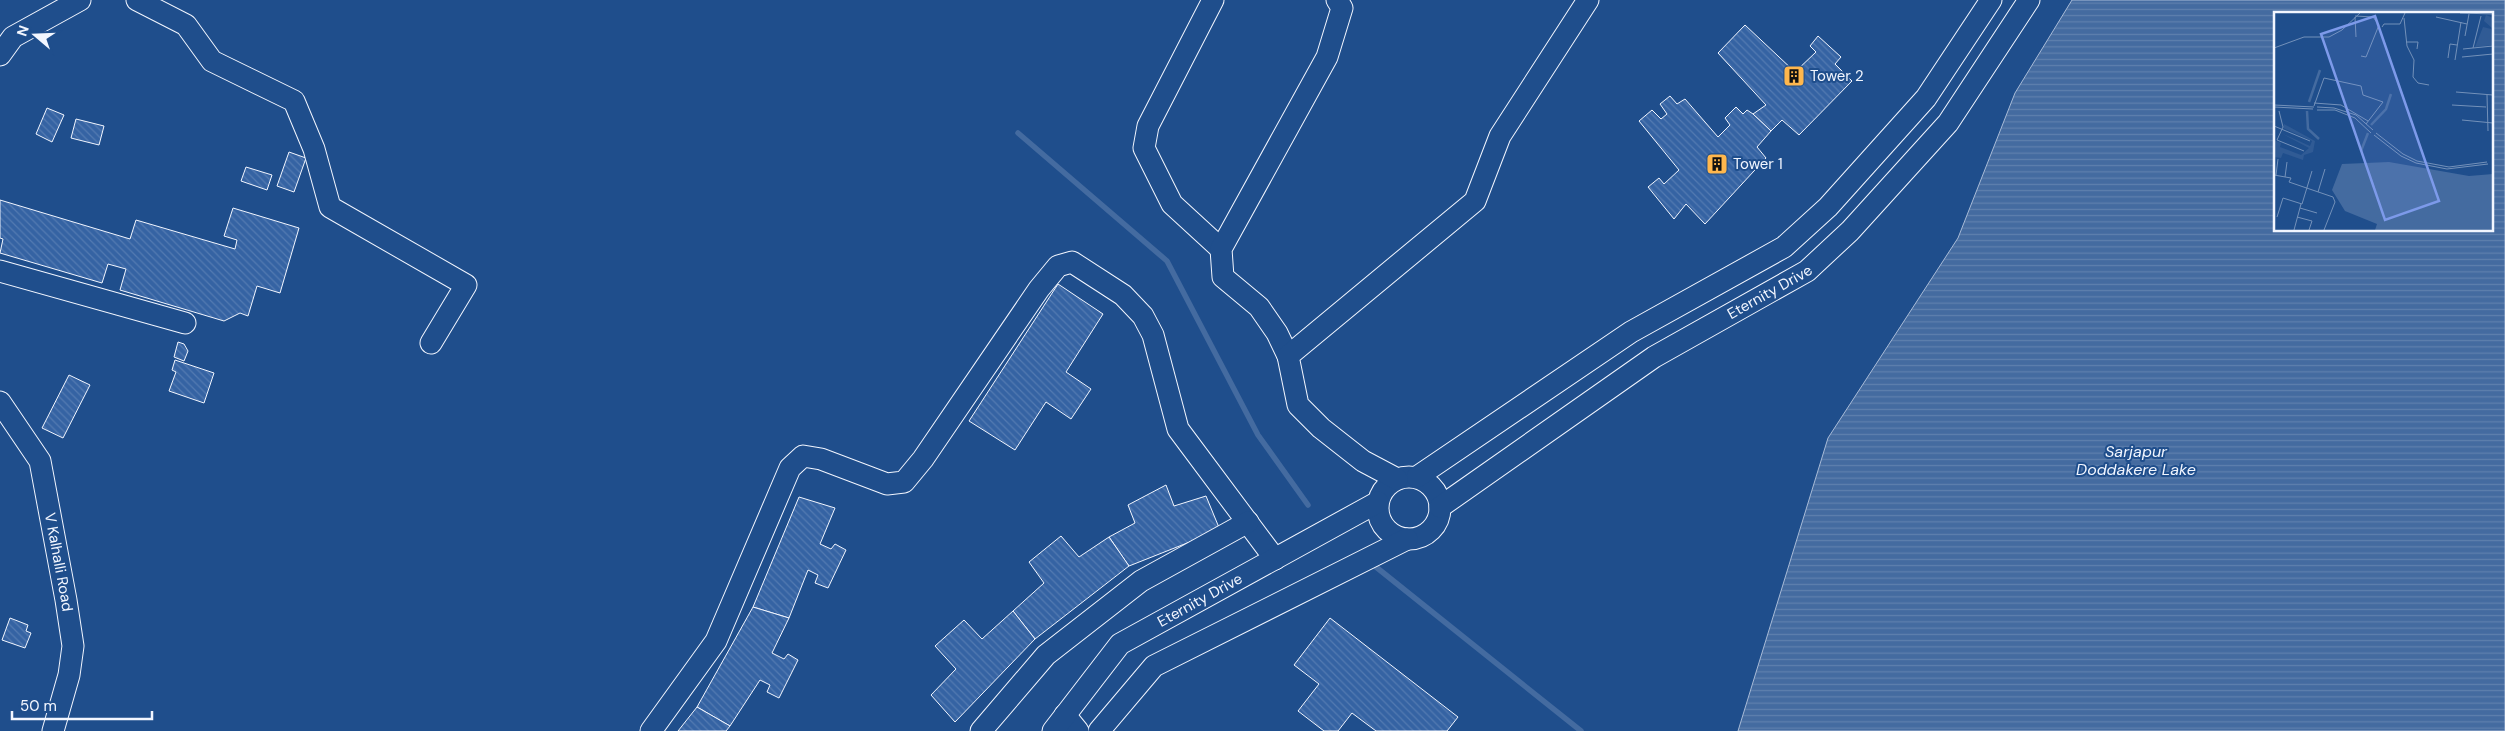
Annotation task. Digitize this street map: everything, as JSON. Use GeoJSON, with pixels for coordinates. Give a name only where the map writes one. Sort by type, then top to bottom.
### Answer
{"type":"FeatureCollection","features":[{"type":"Feature","properties":{"kind":"street"},"geometry":{"type":"LineString","coordinates":[[0,56],[13,37],[80,0]]}},
{"type":"Feature","properties":{"kind":"street"},"geometry":{"type":"LineString","coordinates":[[137,0],[186,25],[212,61],[294,101],[314,149],[330,207],[466,285],[430,343]]}},
{"type":"Feature","properties":{"kind":"street"},"geometry":{"type":"LineString","coordinates":[[1213,0],[1148,126],[1144,148],[1172,204],[1221,249]]}},
{"type":"Feature","properties":{"kind":"street"},"geometry":{"type":"LineString","coordinates":[[1337,0],[1342,8],[1327,57],[1221,249],[1223,277],[1259,307],[1277,333],[1288,356],[1298,405],[1321,428],[1363,461],[1433,488],[1440,507],[1434,526],[1427,533],[1417,538],[1407,539],[1397,537],[1385,527],[1378,513],[1378,502]]}},
{"type":"Feature","properties":{"kind":"street"},"geometry":{"type":"LineString","coordinates":[[1288,356],[1475,202],[1500,136],[1588,0]]}},
{"type":"Feature","properties":{"kind":"street","name":"Eternity Drive"},"geometry":{"type":"LineString","coordinates":[[1065,726],[1120,644],[1378,502],[1388,484],[1407,478],[1631,332],[1784,247],[1828,207],[1926,98],[1991,0]]}},
{"type":"Feature","properties":{"kind":"street","name":"Eternity Drive"},"geometry":{"type":"LineString","coordinates":[[1440,507],[1654,356],[1807,272],[1850,231],[1948,123],[2029,0]]}},
{"type":"Feature","properties":{"kind":"street"},"geometry":{"type":"LineString","coordinates":[[651,731],[716,641],[790,468],[804,456],[820,459],[887,484],[904,482],[1058,266],[1072,262],[1123,295],[1143,316],[1153,335],[1178,429],[1275,559]]}},
{"type":"Feature","properties":{"kind":"street"},"geometry":{"type":"LineString","coordinates":[[0,271],[185,323]]}},
{"type":"Feature","properties":{"kind":"street","name":"V Kalhalli Road"},"geometry":{"type":"LineString","coordinates":[[0,402],[40,461],[73,646],[69,675],[53,731]]}},
{"type":"Feature","properties":{"kind":"street"},"geometry":{"type":"LineString","coordinates":[[980,731],[1046,655],[1134,586],[1248,522]]}},
{"type":"Feature","properties":{"kind":"street"},"geometry":{"type":"LineString","coordinates":[[1100,731],[1154,666],[1407,539]]}},
{"type":"Feature","properties":{"kind":"water","name":"Sarjapur Doddakere Lake"},"geometry":{"type":"Polygon","coordinates":[[[2072,0],[2505,0],[2505,731],[1738,731],[1828,438],[1958,238],[2015,93],[2072,0]]]}},
{"type":"Feature","properties":{"kind":"building","name":"Tower 2"},"geometry":{"type":"Polygon","coordinates":[[[1745,25],[1795,72],[1816,52],[1810,46],[1818,36],[1841,57],[1835,64],[1852,81],[1799,135],[1782,120],[1771,131],[1753,114],[1766,105],[1718,53],[1745,25]]]}},
{"type":"Feature","properties":{"kind":"building","name":"Tower 1"},"geometry":{"type":"Polygon","coordinates":[[[1670,96],[1677,104],[1685,99],[1718,137],[1730,125],[1725,118],[1736,107],[1743,114],[1747,110],[1753,114],[1771,131],[1757,147],[1766,158],[1705,224],[1686,204],[1674,219],[1648,187],[1659,178],[1664,184],[1679,170],[1639,121],[1652,110],[1661,119],[1667,114],[1660,104],[1670,96]]]}},
{"type":"Feature","properties":{"kind":"building"},"geometry":{"type":"Polygon","coordinates":[[[47,108],[64,115],[52,142],[36,134],[47,108]]]}},
{"type":"Feature","properties":{"kind":"building"},"geometry":{"type":"Polygon","coordinates":[[[76,119],[104,126],[99,145],[71,138],[76,119]]]}},
{"type":"Feature","properties":{"kind":"building"},"geometry":{"type":"Polygon","coordinates":[[[289,152],[306,158],[294,192],[277,186],[289,152]]]}},
{"type":"Feature","properties":{"kind":"building"},"geometry":{"type":"Polygon","coordinates":[[[246,167],[272,175],[267,190],[241,181],[246,167]]]}},
{"type":"Feature","properties":{"kind":"building"},"geometry":{"type":"Polygon","coordinates":[[[0,200],[130,239],[136,220],[235,249],[237,240],[224,236],[233,208],[299,228],[280,293],[257,286],[248,316],[240,313],[224,321],[120,290],[126,269],[108,264],[102,283],[0,253],[3,239],[0,238],[0,200]]]}},
{"type":"Feature","properties":{"kind":"building"},"geometry":{"type":"Polygon","coordinates":[[[1058,284],[1103,314],[1066,372],[1091,389],[1071,419],[1046,402],[1015,450],[969,421],[1058,284]]]}},
{"type":"Feature","properties":{"kind":"building"},"geometry":{"type":"Polygon","coordinates":[[[178,342],[184,344],[188,351],[184,361],[174,357],[178,342]]]}},
{"type":"Feature","properties":{"kind":"building"},"geometry":{"type":"Polygon","coordinates":[[[175,360],[214,373],[204,403],[169,391],[176,372],[172,370],[175,360]]]}},
{"type":"Feature","properties":{"kind":"building"},"geometry":{"type":"Polygon","coordinates":[[[69,375],[90,385],[63,438],[42,428],[69,375]]]}},
{"type":"Feature","properties":{"kind":"building"},"geometry":{"type":"Polygon","coordinates":[[[1166,485],[1174,506],[1206,496],[1220,530],[1129,566],[1109,537],[1135,523],[1128,505],[1166,485]]]}},
{"type":"Feature","properties":{"kind":"building"},"geometry":{"type":"Polygon","coordinates":[[[799,497],[835,508],[820,544],[831,549],[835,544],[846,550],[828,588],[815,583],[818,575],[808,570],[789,618],[753,607],[799,497]]]}},
{"type":"Feature","properties":{"kind":"building"},"geometry":{"type":"Polygon","coordinates":[[[1061,536],[1079,557],[1109,537],[1129,566],[1035,639],[1013,611],[1044,583],[1029,562],[1061,536]]]}},
{"type":"Feature","properties":{"kind":"building"},"geometry":{"type":"Polygon","coordinates":[[[753,607],[789,618],[772,653],[784,659],[788,654],[798,660],[779,698],[767,692],[770,685],[760,680],[730,726],[697,707],[753,607]]]}},
{"type":"Feature","properties":{"kind":"building"},"geometry":{"type":"Polygon","coordinates":[[[1013,611],[1035,639],[955,722],[931,695],[956,669],[935,646],[964,620],[982,639],[1013,611]]]}},
{"type":"Feature","properties":{"kind":"building"},"geometry":{"type":"Polygon","coordinates":[[[10,618],[28,625],[26,631],[31,633],[25,648],[2,640],[10,618]]]}},
{"type":"Feature","properties":{"kind":"building"},"geometry":{"type":"Polygon","coordinates":[[[1330,618],[1458,717],[1447,731],[1376,731],[1352,713],[1338,731],[1324,731],[1298,711],[1319,684],[1294,665],[1330,618]]]}},
{"type":"Feature","properties":{"kind":"building"},"geometry":{"type":"Polygon","coordinates":[[[697,707],[730,726],[726,731],[678,731],[697,707]]]}},
{"type":"Feature","properties":{"kind":"waterway"},"geometry":{"type":"LineString","coordinates":[[1018,133],[1167,261],[1258,435],[1308,505]]}},
{"type":"Feature","properties":{"kind":"waterway"},"geometry":{"type":"LineString","coordinates":[[1376,567],[1581,731]]}},
{"type":"Feature","properties":{"kind":"place","name":"Tower 2"},"geometry":{"type":"Point","coordinates":[1794,76]}},
{"type":"Feature","properties":{"kind":"place","name":"Tower 1"},"geometry":{"type":"Point","coordinates":[1717,164]}}]}
